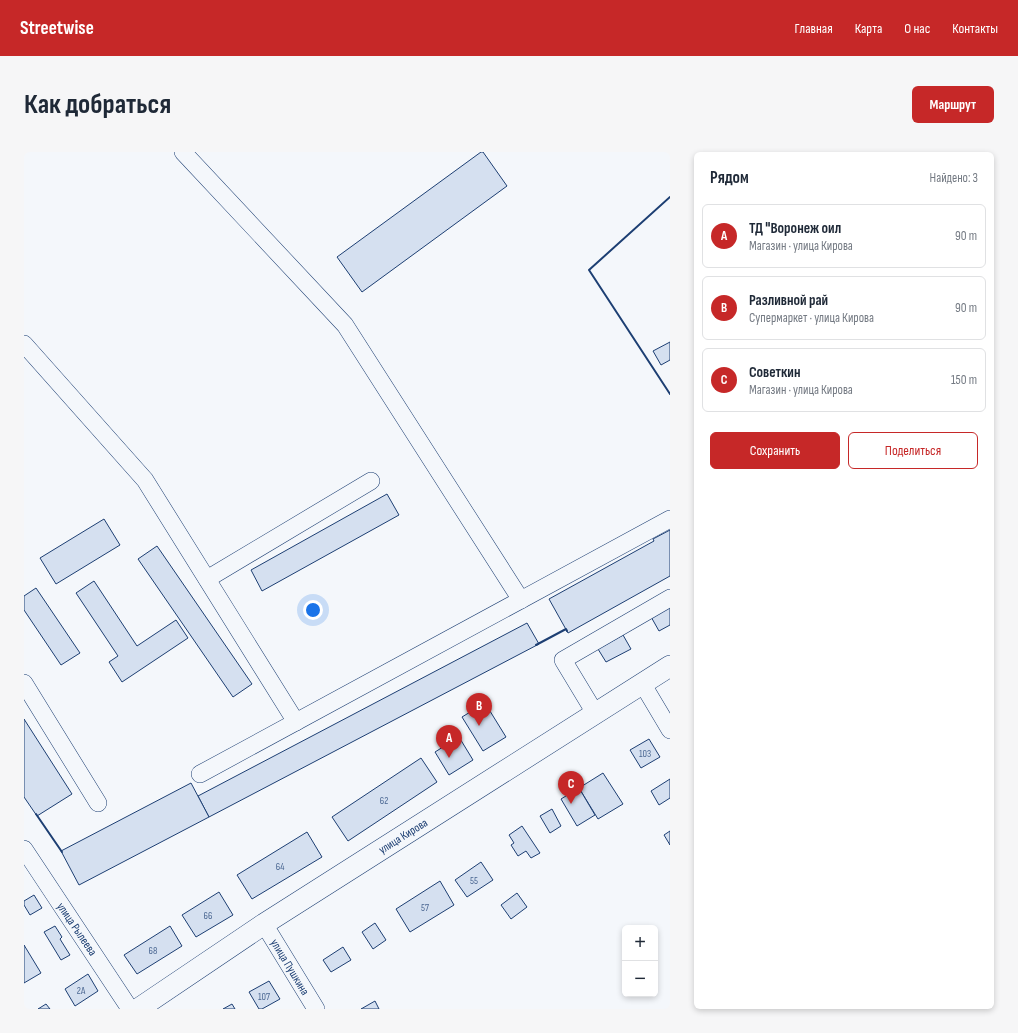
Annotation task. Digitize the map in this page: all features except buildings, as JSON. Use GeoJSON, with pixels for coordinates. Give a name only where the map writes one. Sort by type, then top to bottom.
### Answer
{"type":"FeatureCollection","features":[{"type":"Feature","properties":{"kind":"main road","name":"улица Кирова"},"geometry":{"type":"LineString","coordinates":[[138,1009],[264,924],[670,666]]}},
{"type":"Feature","properties":{"kind":"street"},"geometry":{"type":"LineString","coordinates":[[183,152],[345,325],[521,600]]}},
{"type":"Feature","properties":{"kind":"street"},"geometry":{"type":"LineString","coordinates":[[24,344],[145,480],[296,722]]}},
{"type":"Feature","properties":{"kind":"street"},"geometry":{"type":"LineString","coordinates":[[207,579],[371,481]]}},
{"type":"Feature","properties":{"kind":"street"},"geometry":{"type":"LineString","coordinates":[[200,774],[670,519]]}},
{"type":"Feature","properties":{"kind":"street"},"geometry":{"type":"LineString","coordinates":[[595,713],[563,660],[670,598]]}},
{"type":"Feature","properties":{"kind":"street"},"geometry":{"type":"LineString","coordinates":[[24,683],[98,802]]}},
{"type":"Feature","properties":{"kind":"street"},"geometry":{"type":"LineString","coordinates":[[642,683],[670,730]]}},
{"type":"Feature","properties":{"kind":"street","name":"улица Рылеева"},"geometry":{"type":"LineString","coordinates":[[24,849],[130,1009]]}},
{"type":"Feature","properties":{"kind":"street","name":"улица Пушкина"},"geometry":{"type":"LineString","coordinates":[[264,924],[316,1009]]}},
{"type":"Feature","properties":{"kind":"wall"},"geometry":{"type":"LineString","coordinates":[[670,197],[589,270],[670,394]]}},
{"type":"Feature","properties":{"kind":"wall"},"geometry":{"type":"LineString","coordinates":[[536,645],[566,629],[567,631]]}},
{"type":"Feature","properties":{"kind":"wall"},"geometry":{"type":"LineString","coordinates":[[36,814],[62,852]]}},
{"type":"Feature","properties":{"kind":"place","name":"Разливной рай"},"geometry":{"type":"Point","coordinates":[479,726]}},
{"type":"Feature","properties":{"kind":"place","name":"ТД \"Воронеж оил"},"geometry":{"type":"Point","coordinates":[449,758]}},
{"type":"Feature","properties":{"kind":"place","name":"Советкин"},"geometry":{"type":"Point","coordinates":[571,804]}}]}
